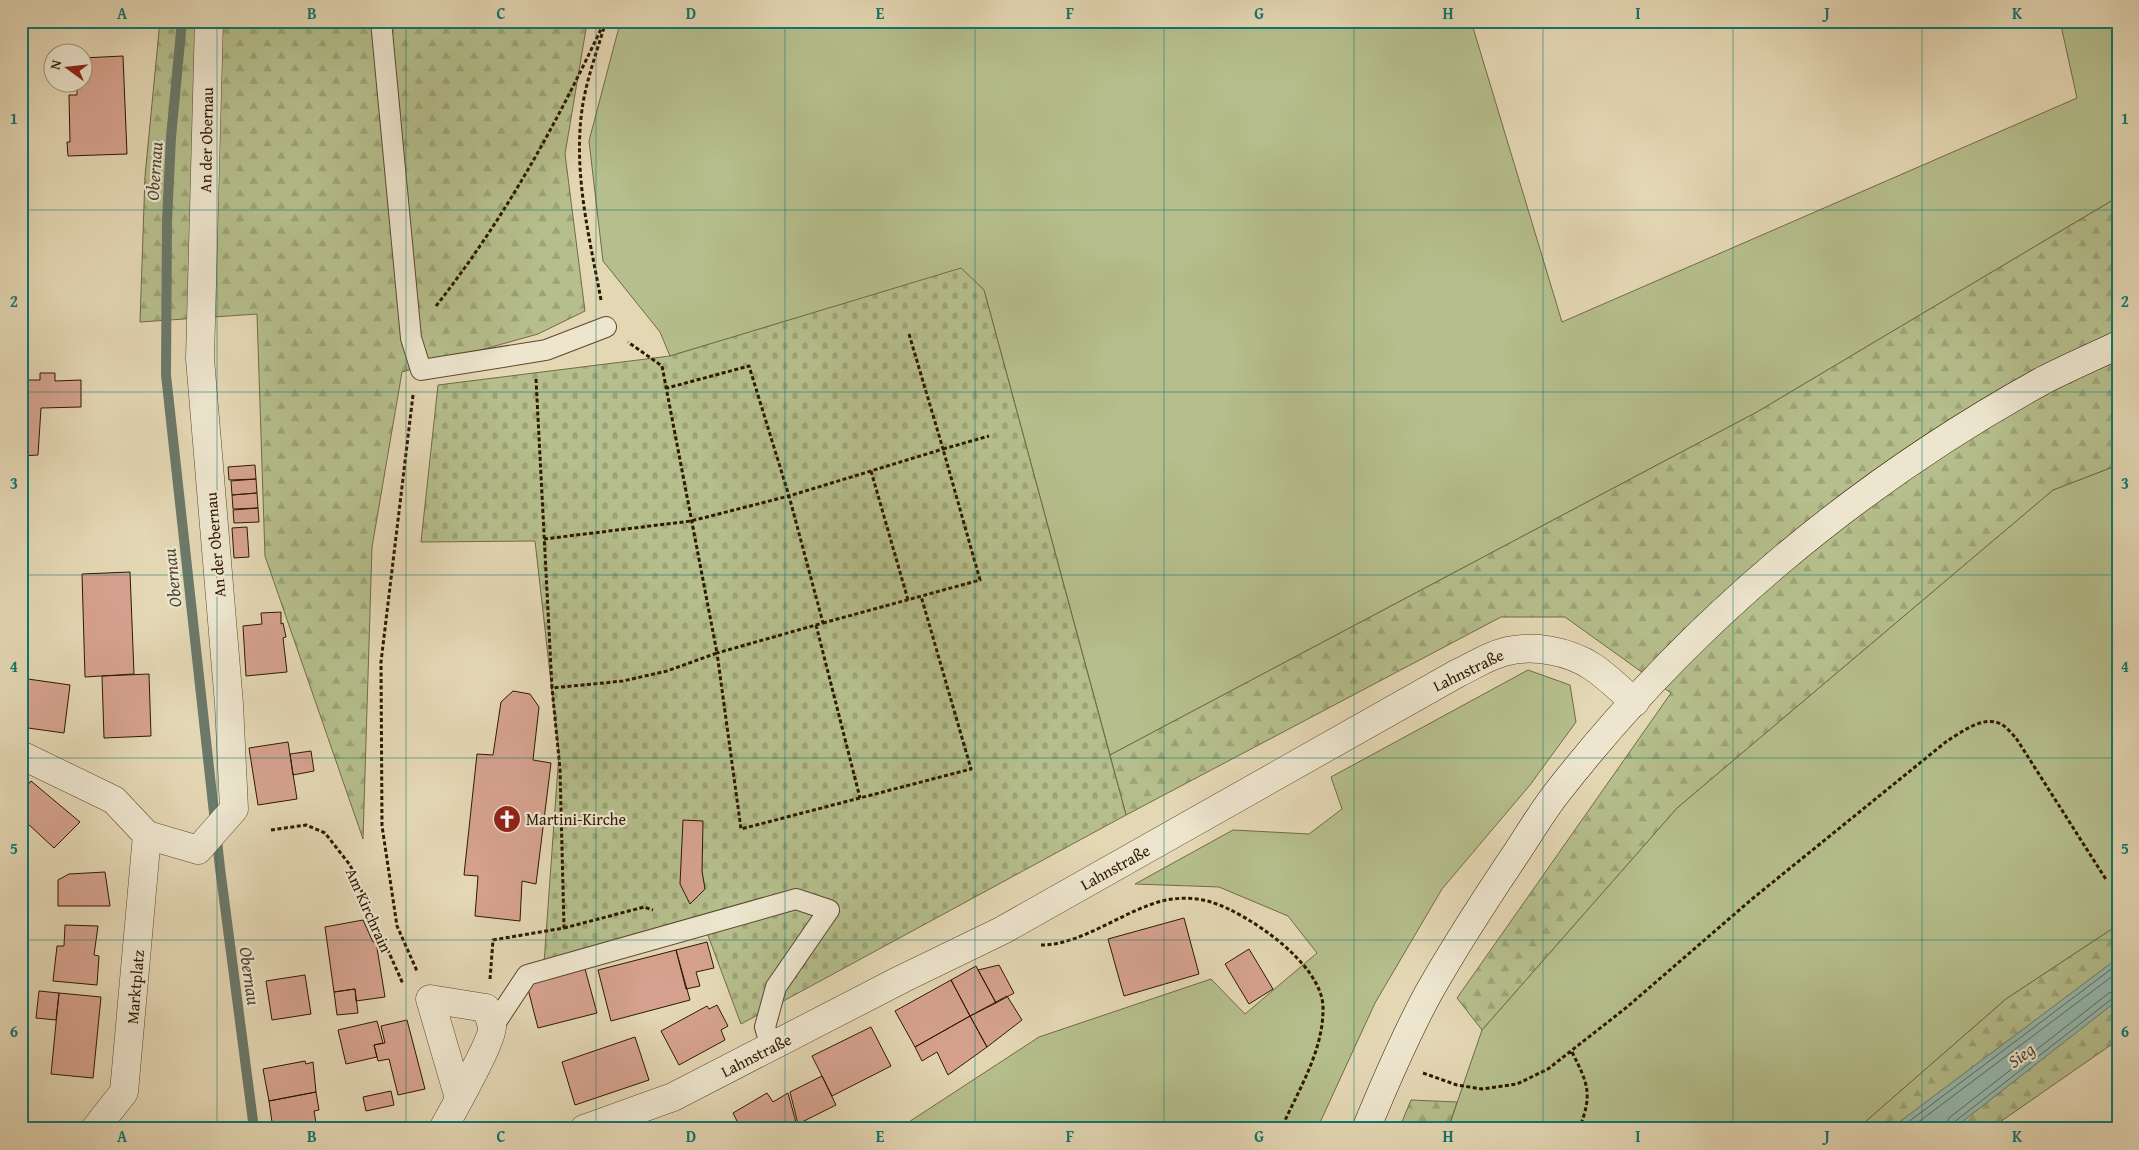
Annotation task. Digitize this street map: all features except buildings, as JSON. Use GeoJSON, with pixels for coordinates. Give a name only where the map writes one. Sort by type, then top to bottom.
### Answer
{"type":"FeatureCollection","features":[{"type":"Feature","properties":{"kind":"street","name":"An der Obernau"},"geometry":{"type":"LineString","coordinates":[[147,835],[198,850],[234,809],[229,704],[200,359],[209,21]]}},
{"type":"Feature","properties":{"kind":"street"},"geometry":{"type":"LineString","coordinates":[[1366,1129],[1394,1062],[1428,994],[1465,930],[1555,795],[1635,702],[1707,626],[1776,563],[1847,506],[1919,456],[2044,380],[2118,345]]}},
{"type":"Feature","properties":{"kind":"street","name":"Lahnstraße"},"geometry":{"type":"LineString","coordinates":[[584,1129],[673,1097],[902,979],[1003,930],[1458,673],[1503,652],[1520,648],[1569,655],[1593,667],[1635,702]]}},
{"type":"Feature","properties":{"kind":"street"},"geometry":{"type":"LineString","coordinates":[[21,755],[114,800],[147,835]]}},
{"type":"Feature","properties":{"kind":"street","name":"Marktplatz"},"geometry":{"type":"LineString","coordinates":[[95,1129],[124,1092],[147,835]]}},
{"type":"Feature","properties":{"kind":"street"},"geometry":{"type":"LineString","coordinates":[[443,1129],[459,1098],[484,1048],[492,1028],[486,1008],[430,999],[459,1098]]}},
{"type":"Feature","properties":{"kind":"lane"},"geometry":{"type":"LineString","coordinates":[[382,21],[411,338],[421,370],[546,350],[606,327]]}},
{"type":"Feature","properties":{"kind":"lane"},"geometry":{"type":"LineString","coordinates":[[492,1028],[527,975],[796,899],[829,910],[776,987],[765,1027],[771,1047]]}},
{"type":"Feature","properties":{"kind":"path"},"geometry":{"type":"LineString","coordinates":[[411,338],[456,281],[530,169],[568,100],[606,21]]}},
{"type":"Feature","properties":{"kind":"path"},"geometry":{"type":"LineString","coordinates":[[606,21],[583,103],[579,150],[580,173],[588,226],[606,327],[662,366],[716,653],[740,829],[971,769],[921,596]]}},
{"type":"Feature","properties":{"kind":"path"},"geometry":{"type":"LineString","coordinates":[[552,688],[623,681],[667,671],[716,653],[980,580],[944,449],[909,334]]}},
{"type":"Feature","properties":{"kind":"path"},"geometry":{"type":"LineString","coordinates":[[491,951],[493,940],[564,928],[560,769],[552,688],[538,401],[533,353]]}},
{"type":"Feature","properties":{"kind":"path"},"geometry":{"type":"LineString","coordinates":[[667,388],[749,366],[789,496],[823,623]]}},
{"type":"Feature","properties":{"kind":"path"},"geometry":{"type":"LineString","coordinates":[[421,370],[412,398],[381,662],[382,826],[397,926],[430,999]]}},
{"type":"Feature","properties":{"kind":"path"},"geometry":{"type":"LineString","coordinates":[[544,539],[691,521],[789,496],[989,436]]}},
{"type":"Feature","properties":{"kind":"path"},"geometry":{"type":"LineString","coordinates":[[871,471],[908,600]]}},
{"type":"Feature","properties":{"kind":"path"},"geometry":{"type":"LineString","coordinates":[[816,625],[860,798]]}},
{"type":"Feature","properties":{"kind":"path"},"geometry":{"type":"LineString","coordinates":[[1394,1062],[1457,1085],[1482,1089],[1500,1088],[1517,1084],[1548,1069],[1572,1052],[1752,899],[1947,741],[1973,726],[1990,722],[2002,725],[2016,738],[2108,881]]}},
{"type":"Feature","properties":{"kind":"path","name":"Am Kirchrain"},"geometry":{"type":"LineString","coordinates":[[271,830],[306,825],[324,833],[350,865],[406,992],[430,999]]}},
{"type":"Feature","properties":{"kind":"path"},"geometry":{"type":"LineString","coordinates":[[1003,930],[1020,943],[1030,946],[1049,945],[1074,938],[1166,900],[1193,898],[1231,910],[1263,929],[1289,950],[1312,978],[1323,1005],[1322,1026],[1315,1052],[1281,1129]]}},
{"type":"Feature","properties":{"kind":"path"},"geometry":{"type":"LineString","coordinates":[[1572,1052],[1588,1085],[1588,1100],[1580,1129]]}},
{"type":"Feature","properties":{"kind":"green space"},"geometry":{"type":"Polygon","coordinates":[[[160,21],[590,21],[587,23],[565,154],[585,311],[538,334],[402,372],[372,547],[363,839],[265,556],[257,314],[140,322],[145,176],[160,21]]]}},
{"type":"Feature","properties":{"kind":"green space"},"geometry":{"type":"Polygon","coordinates":[[[624,21],[1471,21],[1562,322],[2077,98],[2060,21],[2118,21],[2118,197],[1757,412],[1110,755],[984,290],[961,269],[670,356],[660,332],[603,261],[589,141],[619,27],[624,21]]]}},
{"type":"Feature","properties":{"kind":"green space"},"geometry":{"type":"Polygon","coordinates":[[[2118,197],[2118,465],[2053,490],[1677,808],[1482,1030],[1457,998],[1671,693],[1565,617],[1501,617],[1126,815],[1110,755],[1757,412],[2118,197]]]}},
{"type":"Feature","properties":{"kind":"green space"},"geometry":{"type":"Polygon","coordinates":[[[961,268],[984,290],[1126,815],[741,1024],[703,922],[544,963],[559,753],[535,541],[421,542],[438,385],[670,356],[961,268]]]}},
{"type":"Feature","properties":{"kind":"green space"},"geometry":{"type":"Polygon","coordinates":[[[2118,465],[2118,925],[2006,999],[1857,1129],[1448,1129],[1482,1030],[1677,808],[2053,490],[2118,465]]]}},
{"type":"Feature","properties":{"kind":"green space"},"geometry":{"type":"Polygon","coordinates":[[[1528,670],[1570,685],[1576,722],[1530,785],[1442,889],[1375,1003],[1317,1129],[898,1129],[1039,1037],[1211,979],[1245,1014],[1317,953],[1288,916],[1219,887],[1135,884],[1233,830],[1309,834],[1342,809],[1331,777],[1528,670]]]}},
{"type":"Feature","properties":{"kind":"green space"},"geometry":{"type":"Polygon","coordinates":[[[2118,925],[2118,1040],[1990,1129],[1857,1129],[2006,999],[2118,925]]]}},
{"type":"Feature","properties":{"kind":"green space"},"geometry":{"type":"Polygon","coordinates":[[[1411,1100],[1457,1102],[1448,1129],[1399,1129],[1411,1100]]]}},
{"type":"Feature","properties":{"kind":"water","name":"Sieg"},"geometry":{"type":"Polygon","coordinates":[[[2118,958],[2118,1000],[1953,1129],[1890,1129],[2118,958]]]}},
{"type":"Feature","properties":{"kind":"waterway","name":"Obernau"},"geometry":{"type":"LineString","coordinates":[[182,21],[171,137],[167,221],[166,375],[220,868],[254,1129]]}},
{"type":"Feature","properties":{"kind":"place","name":"Martini-Kirche"},"geometry":{"type":"Point","coordinates":[507,819]}}]}
